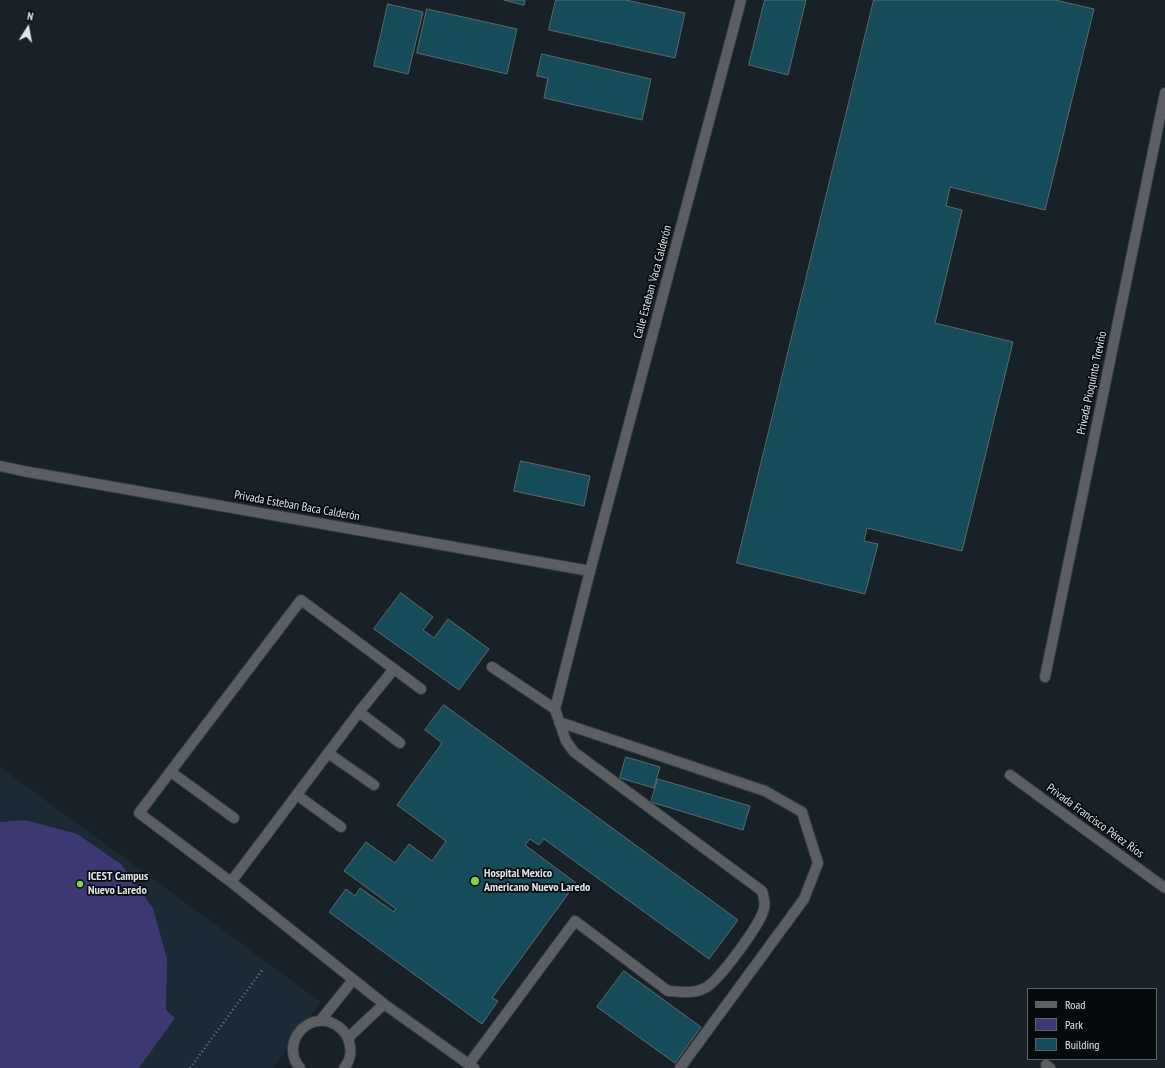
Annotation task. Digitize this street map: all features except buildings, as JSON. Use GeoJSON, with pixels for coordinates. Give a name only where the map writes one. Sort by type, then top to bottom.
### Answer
{"type":"FeatureCollection","features":[{"type":"Feature","properties":{"kind":"street","name":"Calle Esteban Vaca Calderón"},"geometry":{"type":"LineString","coordinates":[[555,709],[741,0]]}},
{"type":"Feature","properties":{"kind":"street","name":"Privada Pioquinto Treviño"},"geometry":{"type":"LineString","coordinates":[[1045,677],[1165,93]]}},
{"type":"Feature","properties":{"kind":"street","name":"Privada Esteban Baca Calderón"},"geometry":{"type":"LineString","coordinates":[[0,466],[23,472],[590,571]]}},
{"type":"Feature","properties":{"kind":"street"},"geometry":{"type":"LineString","coordinates":[[421,689],[301,600],[139,813],[231,882],[384,1004],[472,1066],[575,921],[668,991],[686,992],[697,991],[705,988],[718,977],[753,930],[763,912],[765,902],[762,891],[574,752],[566,741],[555,709],[492,667]]}},
{"type":"Feature","properties":{"kind":"street"},"geometry":{"type":"LineString","coordinates":[[231,882],[359,712],[394,669]]}},
{"type":"Feature","properties":{"kind":"street"},"geometry":{"type":"LineString","coordinates":[[359,712],[400,743]]}},
{"type":"Feature","properties":{"kind":"street"},"geometry":{"type":"LineString","coordinates":[[559,722],[765,791],[802,812],[818,863],[804,899],[680,1068]]}},
{"type":"Feature","properties":{"kind":"street"},"geometry":{"type":"LineString","coordinates":[[328,753],[374,785]]}},
{"type":"Feature","properties":{"kind":"street"},"geometry":{"type":"LineString","coordinates":[[171,772],[234,818]]}},
{"type":"Feature","properties":{"kind":"street","name":"Privada Francisco Pérez Ríos"},"geometry":{"type":"LineString","coordinates":[[1010,775],[1165,888]]}},
{"type":"Feature","properties":{"kind":"street"},"geometry":{"type":"LineString","coordinates":[[297,795],[341,827]]}},
{"type":"Feature","properties":{"kind":"street"},"geometry":{"type":"LineString","coordinates":[[320,1021],[353,980]]}},
{"type":"Feature","properties":{"kind":"street"},"geometry":{"type":"LineString","coordinates":[[348,1038],[384,1004]]}},
{"type":"Feature","properties":{"kind":"street"},"geometry":{"type":"LineString","coordinates":[[298,1067],[294,1058],[294,1040],[306,1025],[325,1021],[335,1024],[343,1030],[348,1038],[351,1048],[350,1058],[344,1068]]}},
{"type":"Feature","properties":{"kind":"path"},"geometry":{"type":"LineString","coordinates":[[190,1068],[263,969]]}},
{"type":"Feature","properties":{"kind":"shaded area","name":"ICEST Campus Nuevo Laredo"},"geometry":{"type":"Polygon","coordinates":[[[0,767],[321,1002],[273,1068],[0,1068],[0,767]]]}},
{"type":"Feature","properties":{"kind":"green space","name":"ICEST Campus Nuevo Laredo"},"geometry":{"type":"Polygon","coordinates":[[[25,820],[77,834],[121,864],[153,908],[167,959],[166,1010],[175,1018],[139,1068],[0,1068],[0,822],[25,820]]]}},
{"type":"Feature","properties":{"kind":"place","name":"Hospital Mexico Americano Nuevo Laredo"},"geometry":{"type":"Point","coordinates":[475,881]}},
{"type":"Feature","properties":{"kind":"place","name":"ICEST Campus Nuevo Laredo"},"geometry":{"type":"Point","coordinates":[80,884]}}]}
